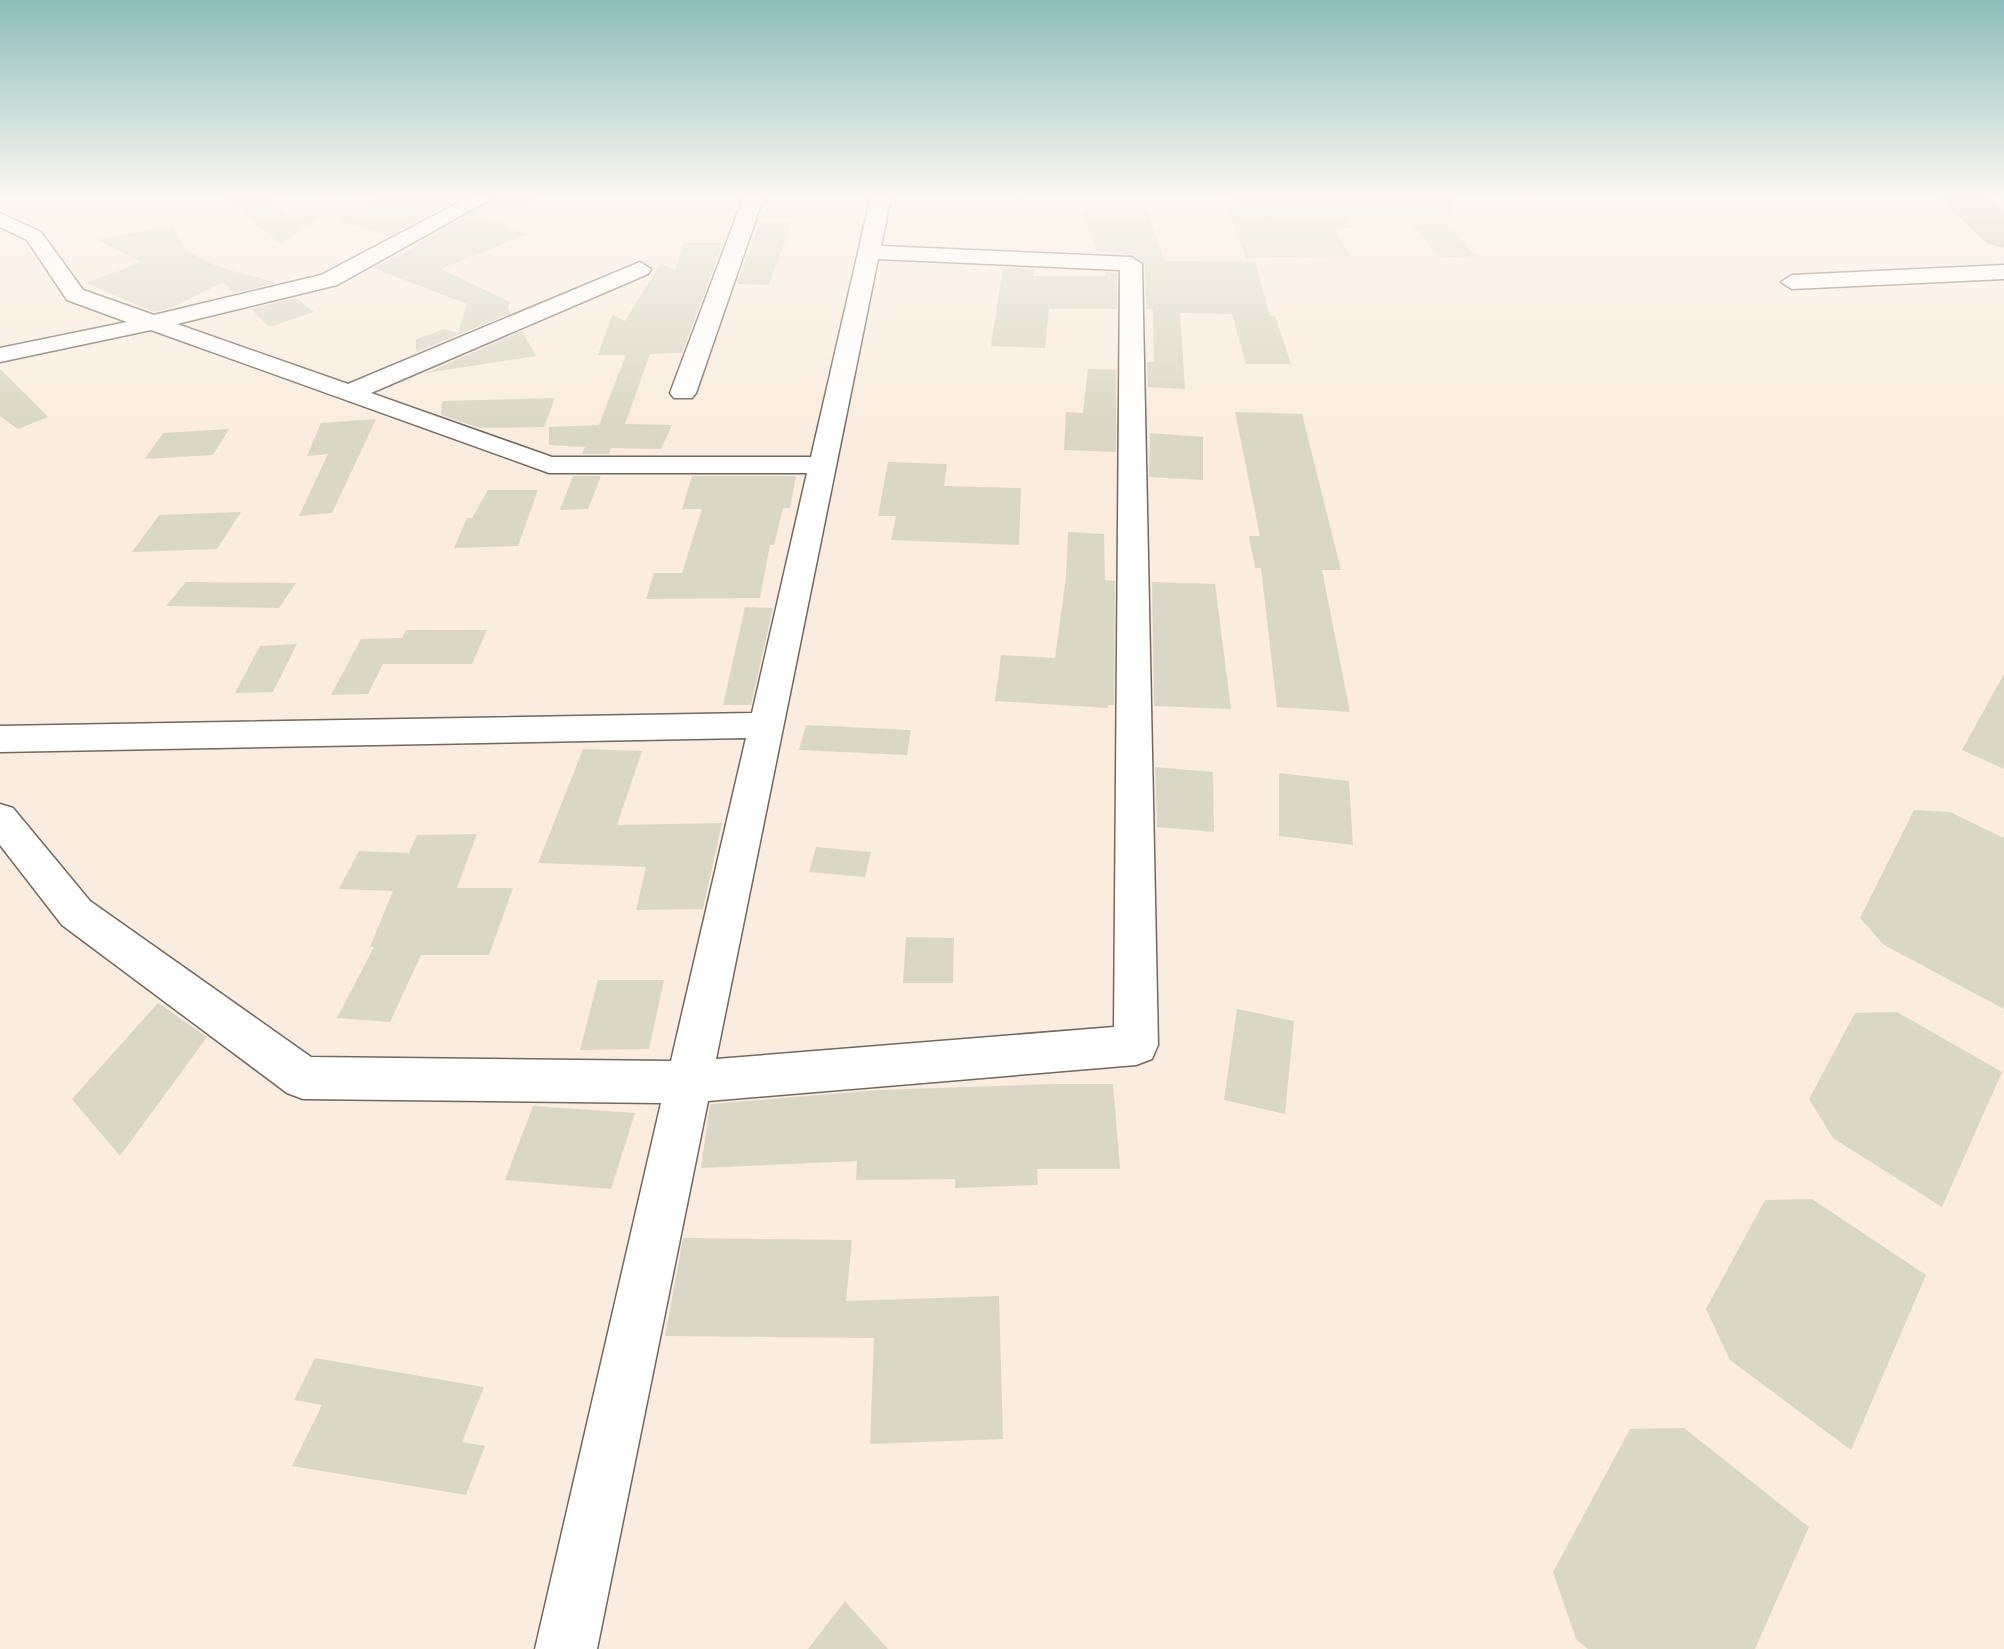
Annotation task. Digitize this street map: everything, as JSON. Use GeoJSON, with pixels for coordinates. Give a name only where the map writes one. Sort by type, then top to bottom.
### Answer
{"type":"FeatureCollection","features":[{"type":"Feature","properties":{"kind":"street"},"geometry":{"type":"LineString","coordinates":[[60,273],[75,295],[549,465],[823,465]]}},
{"type":"Feature","properties":{"kind":"street"},"geometry":{"type":"LineString","coordinates":[[0,355],[153,323],[329,280],[342,273]]}},
{"type":"Feature","properties":{"kind":"street"},"geometry":{"type":"LineString","coordinates":[[349,393],[631,273]]}},
{"type":"Feature","properties":{"kind":"street"},"geometry":{"type":"LineString","coordinates":[[683,393],[726,273]]}},
{"type":"Feature","properties":{"kind":"street"},"geometry":{"type":"LineString","coordinates":[[566,1649],[864,273]]}},
{"type":"Feature","properties":{"kind":"street"},"geometry":{"type":"LineString","coordinates":[[0,818],[76,913],[303,1078],[689,1082],[1136,1045],[1131,273]]}},
{"type":"Feature","properties":{"kind":"street"},"geometry":{"type":"LineString","coordinates":[[1792,282],[1984,273]]}},
{"type":"Feature","properties":{"kind":"street"},"geometry":{"type":"LineString","coordinates":[[0,739],[767,725]]}},
{"type":"Feature","properties":{"kind":"building"},"geometry":{"type":"Polygon","coordinates":[[[112,273],[242,273],[277,283],[234,293],[223,282],[171,308],[154,312],[86,283],[112,273]]]}},
{"type":"Feature","properties":{"kind":"building"},"geometry":{"type":"Polygon","coordinates":[[[386,273],[449,273],[510,302],[508,307],[511,313],[416,352],[416,339],[445,329],[458,333],[467,304],[386,273]]]}},
{"type":"Feature","properties":{"kind":"building"},"geometry":{"type":"Polygon","coordinates":[[[655,273],[712,273],[682,353],[650,354],[625,424],[672,425],[661,449],[611,448],[609,454],[582,454],[585,447],[549,445],[549,427],[599,425],[626,355],[598,355],[612,315],[625,321],[655,273]]]}},
{"type":"Feature","properties":{"kind":"building"},"geometry":{"type":"Polygon","coordinates":[[[741,273],[773,273],[769,285],[737,284],[741,273]]]}},
{"type":"Feature","properties":{"kind":"building"},"geometry":{"type":"Polygon","coordinates":[[[1002,273],[1033,273],[1033,276],[1106,276],[1105,273],[1117,273],[1117,309],[1049,309],[1045,348],[991,346],[1002,273]]]}},
{"type":"Feature","properties":{"kind":"building"},"geometry":{"type":"Polygon","coordinates":[[[1145,273],[1258,273],[1270,316],[1275,316],[1291,364],[1246,364],[1232,314],[1180,313],[1185,389],[1148,387],[1147,362],[1154,362],[1153,309],[1146,309],[1145,273]]]}},
{"type":"Feature","properties":{"kind":"building"},"geometry":{"type":"Polygon","coordinates":[[[296,298],[314,312],[269,327],[251,309],[296,298]]]}},
{"type":"Feature","properties":{"kind":"building"},"geometry":{"type":"Polygon","coordinates":[[[522,331],[536,356],[426,373],[522,331]]]}},
{"type":"Feature","properties":{"kind":"building"},"geometry":{"type":"Polygon","coordinates":[[[0,369],[48,417],[18,429],[0,416],[0,369]]]}},
{"type":"Feature","properties":{"kind":"building"},"geometry":{"type":"Polygon","coordinates":[[[1088,369],[1116,370],[1116,452],[1064,450],[1066,412],[1083,413],[1088,369]]]}},
{"type":"Feature","properties":{"kind":"building"},"geometry":{"type":"Polygon","coordinates":[[[555,398],[544,427],[480,428],[441,415],[442,401],[555,398]]]}},
{"type":"Feature","properties":{"kind":"building"},"geometry":{"type":"Polygon","coordinates":[[[1235,412],[1302,414],[1341,570],[1322,570],[1350,712],[1277,707],[1261,568],[1255,568],[1249,536],[1260,536],[1235,412]]]}},
{"type":"Feature","properties":{"kind":"building"},"geometry":{"type":"Polygon","coordinates":[[[376,419],[332,513],[299,516],[328,454],[307,456],[321,423],[376,419]]]}},
{"type":"Feature","properties":{"kind":"building"},"geometry":{"type":"Polygon","coordinates":[[[229,429],[213,455],[145,459],[163,433],[229,429]]]}},
{"type":"Feature","properties":{"kind":"building"},"geometry":{"type":"Polygon","coordinates":[[[1150,433],[1203,437],[1203,480],[1149,477],[1150,433]]]}},
{"type":"Feature","properties":{"kind":"building"},"geometry":{"type":"Polygon","coordinates":[[[888,462],[947,464],[944,486],[1021,488],[1019,545],[891,540],[896,516],[878,516],[888,462]]]}},
{"type":"Feature","properties":{"kind":"building"},"geometry":{"type":"Polygon","coordinates":[[[573,476],[601,476],[588,509],[560,510],[573,476]]]}},
{"type":"Feature","properties":{"kind":"building"},"geometry":{"type":"Polygon","coordinates":[[[692,476],[796,476],[790,508],[783,508],[774,545],[770,545],[760,598],[646,599],[654,573],[682,573],[702,509],[682,509],[692,476]]]}},
{"type":"Feature","properties":{"kind":"building"},"geometry":{"type":"Polygon","coordinates":[[[488,490],[538,490],[518,546],[454,548],[467,518],[472,518],[488,490]]]}},
{"type":"Feature","properties":{"kind":"building"},"geometry":{"type":"Polygon","coordinates":[[[241,512],[217,549],[132,552],[159,515],[241,512]]]}},
{"type":"Feature","properties":{"kind":"building"},"geometry":{"type":"Polygon","coordinates":[[[1068,532],[1104,534],[1105,580],[1115,581],[1114,705],[1108,705],[1108,708],[995,701],[1001,655],[1055,658],[1066,577],[1068,532]]]}},
{"type":"Feature","properties":{"kind":"building"},"geometry":{"type":"Polygon","coordinates":[[[186,582],[296,583],[279,608],[166,606],[186,582]]]}},
{"type":"Feature","properties":{"kind":"building"},"geometry":{"type":"Polygon","coordinates":[[[1152,582],[1215,584],[1231,709],[1154,706],[1152,582]]]}},
{"type":"Feature","properties":{"kind":"building"},"geometry":{"type":"Polygon","coordinates":[[[745,607],[773,608],[751,705],[723,705],[745,607]]]}},
{"type":"Feature","properties":{"kind":"building"},"geometry":{"type":"Polygon","coordinates":[[[406,630],[487,630],[472,664],[383,664],[368,694],[331,695],[361,639],[402,638],[406,630]]]}},
{"type":"Feature","properties":{"kind":"building"},"geometry":{"type":"Polygon","coordinates":[[[297,644],[273,692],[235,693],[260,646],[297,644]]]}},
{"type":"Feature","properties":{"kind":"building"},"geometry":{"type":"Polygon","coordinates":[[[2004,674],[2004,769],[1962,750],[2004,674]]]}},
{"type":"Feature","properties":{"kind":"building"},"geometry":{"type":"Polygon","coordinates":[[[806,725],[911,730],[907,755],[799,750],[806,725]]]}},
{"type":"Feature","properties":{"kind":"building"},"geometry":{"type":"Polygon","coordinates":[[[583,749],[642,751],[617,825],[722,823],[703,909],[636,910],[646,867],[538,863],[583,749]]]}},
{"type":"Feature","properties":{"kind":"building"},"geometry":{"type":"Polygon","coordinates":[[[1155,767],[1213,772],[1214,832],[1157,827],[1155,767]]]}},
{"type":"Feature","properties":{"kind":"building"},"geometry":{"type":"Polygon","coordinates":[[[1279,773],[1349,781],[1353,845],[1279,836],[1279,773]]]}},
{"type":"Feature","properties":{"kind":"building"},"geometry":{"type":"Polygon","coordinates":[[[1914,810],[1950,812],[2004,838],[2004,1009],[1884,945],[1860,918],[1914,810]]]}},
{"type":"Feature","properties":{"kind":"building"},"geometry":{"type":"Polygon","coordinates":[[[477,834],[457,888],[513,888],[489,955],[421,955],[390,1022],[337,1018],[374,947],[370,947],[393,891],[339,889],[359,851],[409,853],[417,835],[477,834]]]}},
{"type":"Feature","properties":{"kind":"building"},"geometry":{"type":"Polygon","coordinates":[[[816,847],[871,852],[865,877],[809,872],[816,847]]]}},
{"type":"Feature","properties":{"kind":"building"},"geometry":{"type":"Polygon","coordinates":[[[906,937],[954,938],[953,983],[903,983],[906,937]]]}},
{"type":"Feature","properties":{"kind":"building"},"geometry":{"type":"Polygon","coordinates":[[[598,980],[664,980],[649,1049],[580,1050],[598,980]]]}},
{"type":"Feature","properties":{"kind":"building"},"geometry":{"type":"Polygon","coordinates":[[[158,1003],[207,1037],[120,1156],[72,1099],[158,1003]]]}},
{"type":"Feature","properties":{"kind":"building"},"geometry":{"type":"Polygon","coordinates":[[[1237,1009],[1294,1021],[1285,1114],[1224,1100],[1237,1009]]]}},
{"type":"Feature","properties":{"kind":"building"},"geometry":{"type":"Polygon","coordinates":[[[1897,1012],[2002,1072],[1942,1207],[1833,1138],[1809,1099],[1855,1013],[1897,1012]]]}},
{"type":"Feature","properties":{"kind":"building"},"geometry":{"type":"Polygon","coordinates":[[[1113,1084],[1120,1169],[1037,1169],[1038,1185],[955,1188],[955,1179],[856,1180],[857,1161],[701,1168],[710,1104],[879,1090],[1113,1084]]]}},
{"type":"Feature","properties":{"kind":"building"},"geometry":{"type":"Polygon","coordinates":[[[533,1106],[635,1113],[611,1189],[505,1180],[533,1106]]]}},
{"type":"Feature","properties":{"kind":"building"},"geometry":{"type":"Polygon","coordinates":[[[1812,1199],[1926,1275],[1851,1450],[1730,1360],[1706,1309],[1765,1200],[1812,1199]]]}},
{"type":"Feature","properties":{"kind":"building"},"geometry":{"type":"Polygon","coordinates":[[[683,1238],[852,1240],[846,1301],[999,1296],[1003,1439],[870,1444],[874,1338],[665,1336],[683,1238]]]}},
{"type":"Feature","properties":{"kind":"building"},"geometry":{"type":"Polygon","coordinates":[[[315,1358],[484,1387],[462,1442],[485,1446],[466,1495],[292,1466],[322,1405],[294,1400],[315,1358]]]}},
{"type":"Feature","properties":{"kind":"building"},"geometry":{"type":"Polygon","coordinates":[[[1684,1428],[1809,1527],[1755,1649],[1588,1649],[1576,1639],[1553,1572],[1630,1429],[1684,1428]]]}},
{"type":"Feature","properties":{"kind":"building"},"geometry":{"type":"Polygon","coordinates":[[[845,1601],[888,1649],[808,1649],[845,1601]]]}}]}
